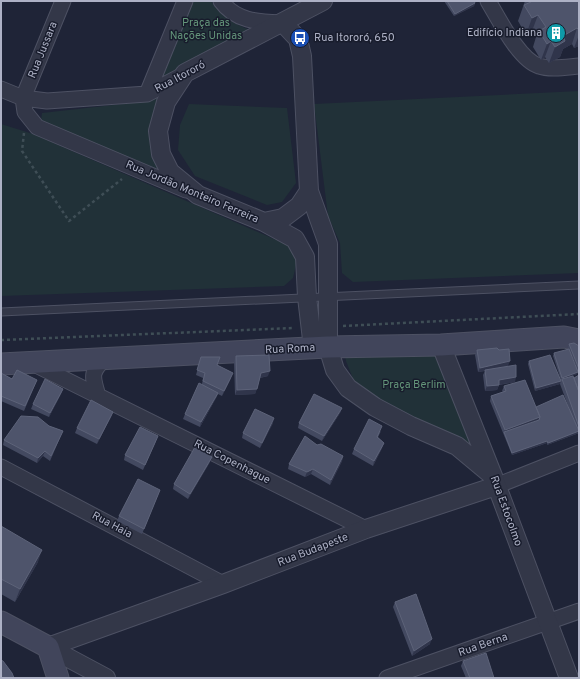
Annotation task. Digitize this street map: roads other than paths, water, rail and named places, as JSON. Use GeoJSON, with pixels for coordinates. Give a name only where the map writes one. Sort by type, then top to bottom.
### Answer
{"type":"FeatureCollection","features":[{"type":"Feature","properties":{"kind":"main road","name":"Rua Roma"},"geometry":{"type":"LineString","coordinates":[[1,364],[324,341],[441,345],[564,337],[579,340]]}},
{"type":"Feature","properties":{"kind":"main road"},"geometry":{"type":"LineString","coordinates":[[1,622],[48,647],[58,678]]}},
{"type":"Feature","properties":{"kind":"street","name":"Rua Jussara"},"geometry":{"type":"LineString","coordinates":[[24,105],[62,1]]}},
{"type":"Feature","properties":{"kind":"street"},"geometry":{"type":"LineString","coordinates":[[147,94],[185,1]]}},
{"type":"Feature","properties":{"kind":"street"},"geometry":{"type":"LineString","coordinates":[[221,1],[236,15],[252,21],[283,22],[298,39],[302,56],[309,191],[328,244],[328,296],[324,341],[335,370],[348,388],[375,407],[405,423],[456,446],[494,481]]}},
{"type":"Feature","properties":{"kind":"street","name":"Rua Itororó"},"geometry":{"type":"LineString","coordinates":[[24,105],[47,101],[147,94],[323,1]]}},
{"type":"Feature","properties":{"kind":"street"},"geometry":{"type":"LineString","coordinates":[[488,1],[520,52],[530,62],[540,67],[579,66]]}},
{"type":"Feature","properties":{"kind":"street"},"geometry":{"type":"LineString","coordinates":[[186,73],[166,102],[158,131],[161,154],[170,172],[198,195]]}},
{"type":"Feature","properties":{"kind":"street","name":"Rua Jordão Monteiro Ferreira"},"geometry":{"type":"LineString","coordinates":[[1,89],[24,105],[38,126],[264,222],[295,239],[305,257],[310,328],[324,341]]}},
{"type":"Feature","properties":{"kind":"street"},"geometry":{"type":"LineString","coordinates":[[264,222],[283,218],[299,206],[309,191]]}},
{"type":"Feature","properties":{"kind":"street","name":"Rua Estocolmo"},"geometry":{"type":"LineString","coordinates":[[441,345],[568,678]]}},
{"type":"Feature","properties":{"kind":"street"},"geometry":{"type":"LineString","coordinates":[[98,396],[93,378],[95,370],[106,357]]}},
{"type":"Feature","properties":{"kind":"street","name":"Rua Copenhague"},"geometry":{"type":"LineString","coordinates":[[31,363],[366,529]]}},
{"type":"Feature","properties":{"kind":"street","name":"Rua Budapeste"},"geometry":{"type":"LineString","coordinates":[[48,647],[223,584],[494,481],[579,453]]}},
{"type":"Feature","properties":{"kind":"street","name":"Rua Haia"},"geometry":{"type":"LineString","coordinates":[[1,467],[223,584]]}},
{"type":"Feature","properties":{"kind":"street","name":"Rua Berna"},"geometry":{"type":"LineString","coordinates":[[387,678],[579,611]]}},
{"type":"Feature","properties":{"kind":"street"},"geometry":{"type":"LineString","coordinates":[[48,647],[106,678]]}},
{"type":"Feature","properties":{"kind":"lane"},"geometry":{"type":"LineString","coordinates":[[1,312],[579,285]]}},
{"type":"Feature","properties":{"kind":"place","name":"Edifício Indiana"},"geometry":{"type":"Point","coordinates":[556,33]}},
{"type":"Feature","properties":{"kind":"place","name":"Rua Itororó, 650"},"geometry":{"type":"Point","coordinates":[300,38]}},
{"type":"Feature","properties":{"kind":"park label","name":"Praça das Nações Unidas"},"geometry":{"type":"Point","coordinates":[206,29]}},
{"type":"Feature","properties":{"kind":"park label","name":"Praça Berlim"},"geometry":{"type":"Point","coordinates":[414,385]}}]}
